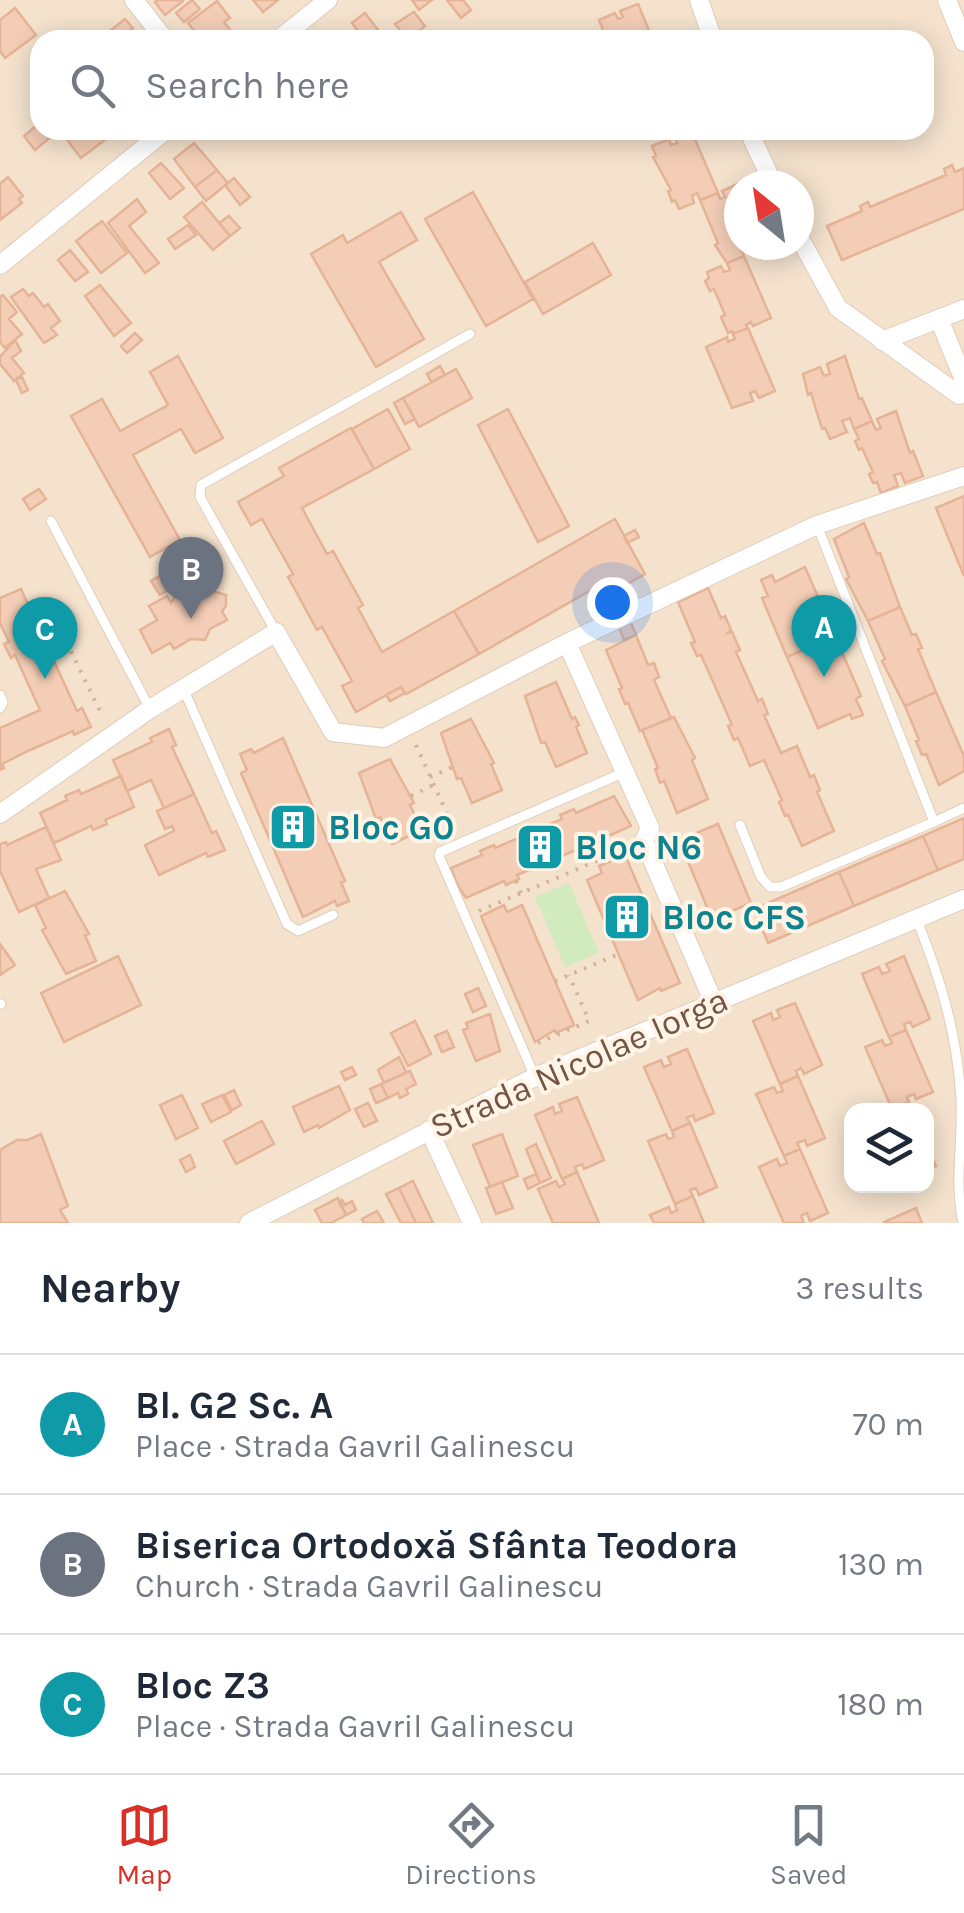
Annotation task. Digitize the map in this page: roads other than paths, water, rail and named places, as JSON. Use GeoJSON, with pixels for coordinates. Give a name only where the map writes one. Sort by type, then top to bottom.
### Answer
{"type":"FeatureCollection","features":[{"type":"Feature","properties":{"kind":"street"},"geometry":{"type":"LineString","coordinates":[[134,0],[157,30]]}},
{"type":"Feature","properties":{"kind":"street"},"geometry":{"type":"LineString","coordinates":[[290,30],[328,0]]}},
{"type":"Feature","properties":{"kind":"street"},"geometry":{"type":"LineString","coordinates":[[700,0],[710,30]]}},
{"type":"Feature","properties":{"kind":"street"},"geometry":{"type":"LineString","coordinates":[[948,0],[964,42]]}},
{"type":"Feature","properties":{"kind":"street"},"geometry":{"type":"LineString","coordinates":[[0,266],[154,140]]}},
{"type":"Feature","properties":{"kind":"street"},"geometry":{"type":"LineString","coordinates":[[753,140],[767,170]]}},
{"type":"Feature","properties":{"kind":"street"},"geometry":{"type":"LineString","coordinates":[[812,260],[838,308],[959,395],[964,393]]}},
{"type":"Feature","properties":{"kind":"street"},"geometry":{"type":"LineString","coordinates":[[882,341],[964,310]]}},
{"type":"Feature","properties":{"kind":"street"},"geometry":{"type":"LineString","coordinates":[[940,319],[964,380]]}},
{"type":"Feature","properties":{"kind":"street"},"geometry":{"type":"LineString","coordinates":[[0,814],[112,734],[276,632],[333,732],[384,738],[567,643],[817,524],[964,476]]}},
{"type":"Feature","properties":{"kind":"street"},"geometry":{"type":"LineString","coordinates":[[567,643],[650,828],[644,841],[713,1001]]}},
{"type":"Feature","properties":{"kind":"street","name":"Strada Nicolae Iorga"},"geometry":{"type":"LineString","coordinates":[[249,1223],[535,1077],[964,898]]}},
{"type":"Feature","properties":{"kind":"street"},"geometry":{"type":"LineString","coordinates":[[430,1130],[472,1223]]}},
{"type":"Feature","properties":{"kind":"lane"},"geometry":{"type":"LineString","coordinates":[[276,632],[200,496],[202,485],[470,334]]}},
{"type":"Feature","properties":{"kind":"lane"},"geometry":{"type":"LineString","coordinates":[[51,521],[150,709]]}},
{"type":"Feature","properties":{"kind":"lane"},"geometry":{"type":"LineString","coordinates":[[817,524],[934,822]]}},
{"type":"Feature","properties":{"kind":"lane"},"geometry":{"type":"LineString","coordinates":[[182,688],[287,924],[298,931],[333,916]]}},
{"type":"Feature","properties":{"kind":"lane"},"geometry":{"type":"LineString","coordinates":[[0,696],[0,708]]}},
{"type":"Feature","properties":{"kind":"lane"},"geometry":{"type":"LineString","coordinates":[[535,1077],[438,856],[625,772]]}},
{"type":"Feature","properties":{"kind":"lane"},"geometry":{"type":"LineString","coordinates":[[740,825],[762,877],[770,886],[781,887],[964,808]]}},
{"type":"Feature","properties":{"kind":"lane"},"geometry":{"type":"LineString","coordinates":[[917,920],[944,989],[958,1054],[958,1199],[963,1223]]}},
{"type":"Feature","properties":{"kind":"place","name":"Biserica Ortodoxă Sfânta Teodora"},"geometry":{"type":"Point","coordinates":[191,619]}},
{"type":"Feature","properties":{"kind":"place","name":"Bl. G2 Sc. A"},"geometry":{"type":"Point","coordinates":[824,677]}},
{"type":"Feature","properties":{"kind":"place","name":"Bloc Z3"},"geometry":{"type":"Point","coordinates":[45,679]}},
{"type":"Feature","properties":{"kind":"place","name":"Bloc G0"},"geometry":{"type":"Point","coordinates":[293,827]}},
{"type":"Feature","properties":{"kind":"place","name":"Bloc N6"},"geometry":{"type":"Point","coordinates":[540,847]}},
{"type":"Feature","properties":{"kind":"place","name":"Bloc CFS"},"geometry":{"type":"Point","coordinates":[627,917]}}]}
